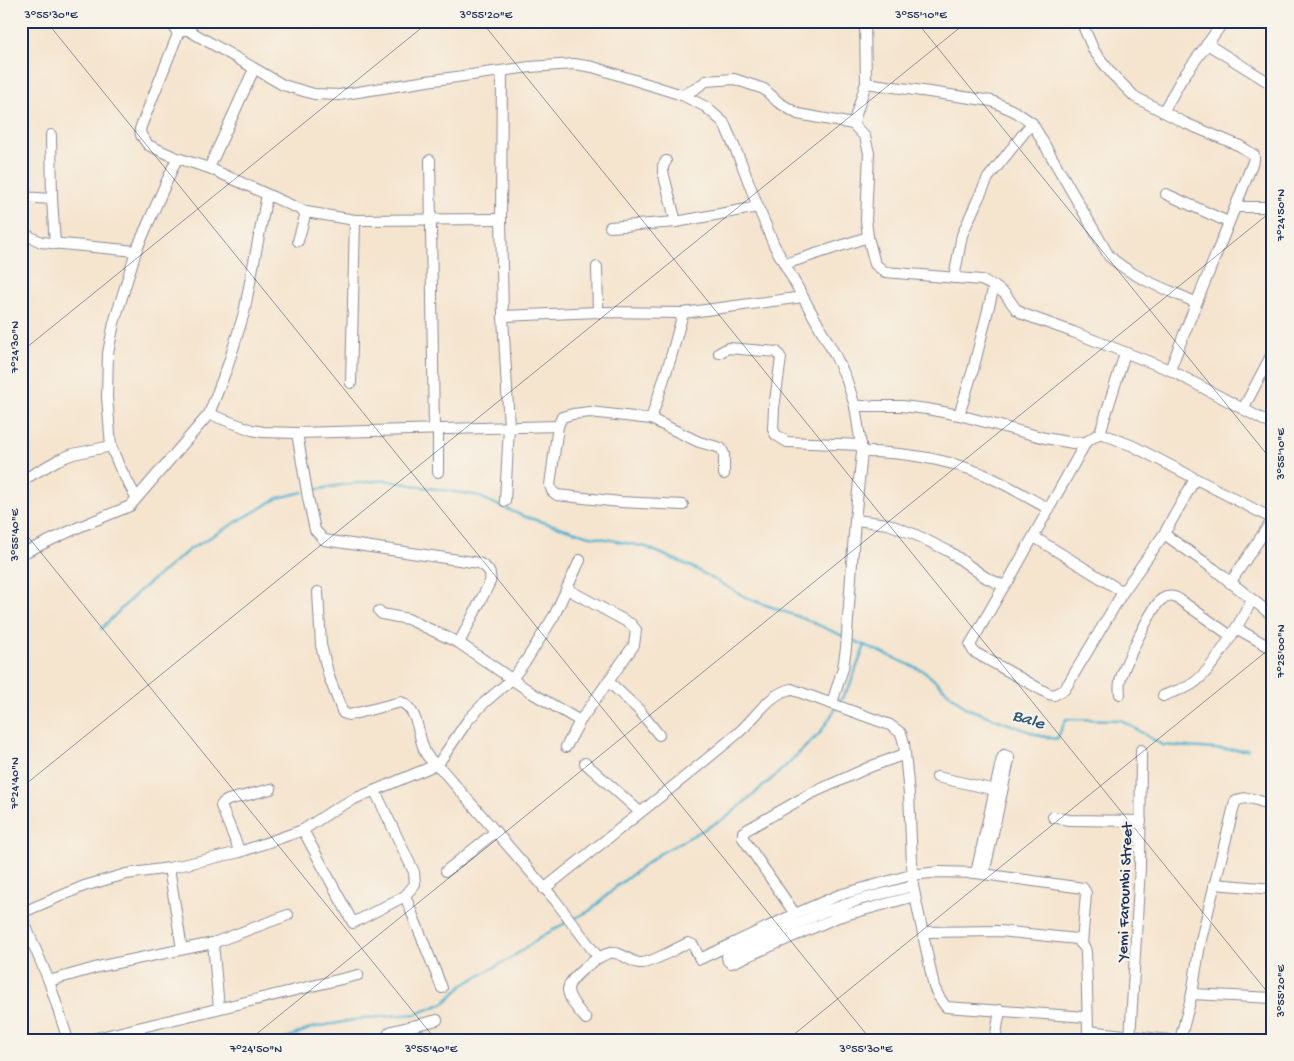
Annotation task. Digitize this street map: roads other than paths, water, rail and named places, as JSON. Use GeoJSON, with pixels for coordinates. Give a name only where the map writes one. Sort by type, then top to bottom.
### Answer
{"type":"FeatureCollection","features":[{"type":"Feature","properties":{"kind":"street"},"geometry":{"type":"LineString","coordinates":[[171,21],[178,34]]}},
{"type":"Feature","properties":{"kind":"street"},"geometry":{"type":"LineString","coordinates":[[853,124],[866,82],[865,21]]}},
{"type":"Feature","properties":{"kind":"street"},"geometry":{"type":"LineString","coordinates":[[1081,21],[1094,51],[1112,74],[1135,97],[1185,123],[1240,146],[1254,155],[1236,206],[1170,370]]}},
{"type":"Feature","properties":{"kind":"street"},"geometry":{"type":"LineString","coordinates":[[1164,112],[1181,80],[1224,21]]}},
{"type":"Feature","properties":{"kind":"street"},"geometry":{"type":"LineString","coordinates":[[501,220],[355,220],[306,212],[208,168],[177,158],[148,144],[141,136],[140,129],[178,34],[182,30],[188,30],[283,85],[314,94],[339,95],[530,67],[574,64],[593,67],[682,95],[706,107],[724,124],[774,245],[834,352],[846,378],[855,406],[861,449],[840,706]]}},
{"type":"Feature","properties":{"kind":"street"},"geometry":{"type":"LineString","coordinates":[[1207,44],[1273,85]]}},
{"type":"Feature","properties":{"kind":"street"},"geometry":{"type":"LineString","coordinates":[[208,168],[254,68]]}},
{"type":"Feature","properties":{"kind":"street"},"geometry":{"type":"LineString","coordinates":[[502,71],[501,220],[503,316],[509,427],[505,501]]}},
{"type":"Feature","properties":{"kind":"street"},"geometry":{"type":"LineString","coordinates":[[682,95],[696,89],[706,81],[734,79],[764,89],[778,102],[798,114],[853,124],[865,137],[869,153],[866,220],[868,238],[876,264],[885,272],[980,280],[994,286],[1005,294],[1016,309],[1023,314],[1170,370],[1273,425]]}},
{"type":"Feature","properties":{"kind":"street"},"geometry":{"type":"LineString","coordinates":[[866,82],[992,101],[1016,112],[1032,124],[1109,256],[1137,276],[1196,302]]}},
{"type":"Feature","properties":{"kind":"street"},"geometry":{"type":"LineString","coordinates":[[954,278],[962,235],[988,178],[1032,124]]}},
{"type":"Feature","properties":{"kind":"street"},"geometry":{"type":"LineString","coordinates":[[50,135],[55,244]]}},
{"type":"Feature","properties":{"kind":"street"},"geometry":{"type":"LineString","coordinates":[[136,497],[119,466],[111,446],[107,397],[108,353],[114,323],[136,251],[177,158]]}},
{"type":"Feature","properties":{"kind":"street"},"geometry":{"type":"LineString","coordinates":[[430,160],[438,472]]}},
{"type":"Feature","properties":{"kind":"street"},"geometry":{"type":"LineString","coordinates":[[666,161],[663,166],[663,172],[676,222]]}},
{"type":"Feature","properties":{"kind":"street"},"geometry":{"type":"LineString","coordinates":[[1166,194],[1228,222]]}},
{"type":"Feature","properties":{"kind":"street"},"geometry":{"type":"LineString","coordinates":[[21,554],[79,526],[130,506],[208,414],[228,365],[244,313],[267,195]]}},
{"type":"Feature","properties":{"kind":"street"},"geometry":{"type":"LineString","coordinates":[[21,196],[52,198]]}},
{"type":"Feature","properties":{"kind":"street"},"geometry":{"type":"LineString","coordinates":[[1236,206],[1273,207]]}},
{"type":"Feature","properties":{"kind":"street"},"geometry":{"type":"LineString","coordinates":[[610,227],[676,222],[758,207]]}},
{"type":"Feature","properties":{"kind":"street"},"geometry":{"type":"LineString","coordinates":[[298,241],[306,212]]}},
{"type":"Feature","properties":{"kind":"street"},"geometry":{"type":"LineString","coordinates":[[351,383],[355,220]]}},
{"type":"Feature","properties":{"kind":"street"},"geometry":{"type":"LineString","coordinates":[[21,232],[41,242],[136,251]]}},
{"type":"Feature","properties":{"kind":"street"},"geometry":{"type":"LineString","coordinates":[[785,264],[868,238]]}},
{"type":"Feature","properties":{"kind":"street"},"geometry":{"type":"LineString","coordinates":[[597,267],[598,312]]}},
{"type":"Feature","properties":{"kind":"street"},"geometry":{"type":"LineString","coordinates":[[960,416],[978,354],[994,286]]}},
{"type":"Feature","properties":{"kind":"street"},"geometry":{"type":"LineString","coordinates":[[503,316],[598,312],[683,313],[804,297]]}},
{"type":"Feature","properties":{"kind":"street"},"geometry":{"type":"LineString","coordinates":[[650,419],[671,357],[683,313]]}},
{"type":"Feature","properties":{"kind":"street"},"geometry":{"type":"LineString","coordinates":[[719,353],[728,348],[777,352],[780,355],[773,429],[787,442],[916,456],[962,467],[984,475],[1048,509]]}},
{"type":"Feature","properties":{"kind":"street"},"geometry":{"type":"LineString","coordinates":[[1243,408],[1273,352]]}},
{"type":"Feature","properties":{"kind":"street"},"geometry":{"type":"LineString","coordinates":[[1125,353],[1100,433],[1086,442],[1034,537],[970,645],[971,650],[1049,694],[1054,695],[1065,689],[1123,592],[1164,534],[1195,479]]}},
{"type":"Feature","properties":{"kind":"street"},"geometry":{"type":"LineString","coordinates":[[855,406],[902,406],[960,416],[1045,438],[1073,443],[1086,442]]}},
{"type":"Feature","properties":{"kind":"street"},"geometry":{"type":"LineString","coordinates":[[683,505],[620,502],[558,494],[552,491],[550,485],[558,426],[562,417],[590,412],[650,419],[699,442],[722,448],[724,454],[724,474]]}},
{"type":"Feature","properties":{"kind":"street"},"geometry":{"type":"LineString","coordinates":[[208,414],[252,430],[297,433],[558,426]]}},
{"type":"Feature","properties":{"kind":"street"},"geometry":{"type":"LineString","coordinates":[[297,433],[315,530],[324,540],[479,563],[488,568],[491,575],[490,582],[459,643]]}},
{"type":"Feature","properties":{"kind":"street"},"geometry":{"type":"LineString","coordinates":[[1100,433],[1133,446],[1273,519],[1230,583]]}},
{"type":"Feature","properties":{"kind":"street"},"geometry":{"type":"LineString","coordinates":[[21,481],[58,460],[73,454],[111,446]]}},
{"type":"Feature","properties":{"kind":"street"},"geometry":{"type":"LineString","coordinates":[[855,520],[888,524],[916,535],[950,552],[984,577],[1004,586]]}},
{"type":"Feature","properties":{"kind":"street"},"geometry":{"type":"LineString","coordinates":[[1164,534],[1214,569],[1273,616]]}},
{"type":"Feature","properties":{"kind":"street"},"geometry":{"type":"LineString","coordinates":[[1034,537],[1123,592]]}},
{"type":"Feature","properties":{"kind":"street"},"geometry":{"type":"LineString","coordinates":[[68,1040],[49,981],[21,914],[84,886],[126,874],[168,868],[240,852],[303,830],[335,809],[438,764],[468,720],[484,702],[512,679],[554,616],[580,560]]}},
{"type":"Feature","properties":{"kind":"street"},"geometry":{"type":"LineString","coordinates":[[566,747],[580,721],[634,645],[636,630],[631,624],[567,589]]}},
{"type":"Feature","properties":{"kind":"street"},"geometry":{"type":"LineString","coordinates":[[318,592],[321,645],[329,677],[343,713],[349,715],[400,702],[405,704],[414,716],[426,754],[432,761],[438,764],[544,889],[598,957]]}},
{"type":"Feature","properties":{"kind":"street"},"geometry":{"type":"LineString","coordinates":[[1120,694],[1121,678],[1132,654],[1155,606],[1166,597],[1174,596],[1234,632],[1273,649]]}},
{"type":"Feature","properties":{"kind":"street"},"geometry":{"type":"LineString","coordinates":[[1163,696],[1189,686],[1203,675],[1234,632],[1252,600]]}},
{"type":"Feature","properties":{"kind":"street"},"geometry":{"type":"LineString","coordinates":[[379,611],[382,614],[408,620],[459,643],[532,693],[580,721]]}},
{"type":"Feature","properties":{"kind":"street"},"geometry":{"type":"LineString","coordinates":[[608,681],[639,710],[659,735]]}},
{"type":"Feature","properties":{"kind":"street"},"geometry":{"type":"LineString","coordinates":[[544,889],[740,732],[774,696],[782,691],[791,689],[890,725],[901,733],[909,794],[911,874],[934,987],[946,1007],[1087,1017]]}},
{"type":"Feature","properties":{"kind":"street","name":"Yemi Farounbi Street"},"geometry":{"type":"LineString","coordinates":[[1130,1038],[1140,867],[1141,750]]}},
{"type":"Feature","properties":{"kind":"street"},"geometry":{"type":"LineString","coordinates":[[795,914],[744,838],[743,832],[810,794],[872,766],[905,754]]}},
{"type":"Feature","properties":{"kind":"street"},"geometry":{"type":"LineString","coordinates":[[586,763],[640,812]]}},
{"type":"Feature","properties":{"kind":"street"},"geometry":{"type":"LineString","coordinates":[[937,777],[998,790],[980,874]]}},
{"type":"Feature","properties":{"kind":"street"},"geometry":{"type":"LineString","coordinates":[[240,852],[222,806],[223,803],[271,789]]}},
{"type":"Feature","properties":{"kind":"street"},"geometry":{"type":"LineString","coordinates":[[303,830],[353,923],[405,896],[415,884],[416,878],[375,791]]}},
{"type":"Feature","properties":{"kind":"street"},"geometry":{"type":"LineString","coordinates":[[1180,1040],[1192,994],[1200,944],[1235,802],[1240,798],[1247,797],[1273,806]]}},
{"type":"Feature","properties":{"kind":"street"},"geometry":{"type":"LineString","coordinates":[[1053,817],[1069,820],[1141,821]]}},
{"type":"Feature","properties":{"kind":"street"},"geometry":{"type":"LineString","coordinates":[[446,871],[495,832]]}},
{"type":"Feature","properties":{"kind":"street"},"geometry":{"type":"LineString","coordinates":[[168,868],[182,949]]}},
{"type":"Feature","properties":{"kind":"street"},"geometry":{"type":"LineString","coordinates":[[586,1019],[573,1001],[568,990],[570,983],[598,957],[612,952],[641,963],[660,957],[688,943],[693,945],[700,959],[838,895],[911,874],[940,872],[980,874],[1083,888],[1086,893],[1082,944]]}},
{"type":"Feature","properties":{"kind":"street"},"geometry":{"type":"LineString","coordinates":[[1214,884],[1273,889]]}},
{"type":"Feature","properties":{"kind":"street"},"geometry":{"type":"LineString","coordinates":[[914,891],[838,917],[734,962],[731,963],[727,959],[727,956],[738,950],[826,911],[859,900],[914,891]]}},
{"type":"Feature","properties":{"kind":"street"},"geometry":{"type":"LineString","coordinates":[[405,896],[442,988]]}},
{"type":"Feature","properties":{"kind":"street"},"geometry":{"type":"LineString","coordinates":[[49,981],[102,966],[213,943],[288,915]]}},
{"type":"Feature","properties":{"kind":"street"},"geometry":{"type":"LineString","coordinates":[[924,932],[1000,931],[1072,937],[1082,944],[1086,952],[1087,1035],[1169,1040]]}},
{"type":"Feature","properties":{"kind":"street"},"geometry":{"type":"LineString","coordinates":[[213,943],[219,1008]]}},
{"type":"Feature","properties":{"kind":"street"},"geometry":{"type":"LineString","coordinates":[[88,1040],[114,1036],[219,1008],[358,975]]}},
{"type":"Feature","properties":{"kind":"street"},"geometry":{"type":"LineString","coordinates":[[1192,994],[1273,998]]}},
{"type":"Feature","properties":{"kind":"street"},"geometry":{"type":"LineString","coordinates":[[995,1040],[1000,1010]]}},
{"type":"Feature","properties":{"kind":"street"},"geometry":{"type":"LineString","coordinates":[[385,1040],[388,1033],[392,1031],[437,1020]]}},
{"type":"Feature","properties":{"kind":"waterway"},"geometry":{"type":"LineString","coordinates":[[309,491],[384,480],[475,495],[523,516],[586,535],[646,547],[694,568],[747,598],[807,620],[843,636]]}},
{"type":"Feature","properties":{"kind":"waterway"},"geometry":{"type":"LineString","coordinates":[[101,629],[137,593],[190,549],[278,498],[303,492]]}},
{"type":"Feature","properties":{"kind":"waterway","name":"Bale"},"geometry":{"type":"LineString","coordinates":[[850,639],[924,671],[966,708],[1041,736],[1057,739],[1066,719],[1121,720],[1162,745],[1248,750]]}},
{"type":"Feature","properties":{"kind":"waterway"},"geometry":{"type":"LineString","coordinates":[[839,703],[850,685],[865,645]]}},
{"type":"Feature","properties":{"kind":"waterway"},"geometry":{"type":"LineString","coordinates":[[572,920],[591,910],[617,886],[659,854],[727,817],[775,776],[820,733],[836,708]]}},
{"type":"Feature","properties":{"kind":"waterway"},"geometry":{"type":"LineString","coordinates":[[282,1040],[311,1028],[365,1018],[416,1014],[444,1003],[463,985],[511,958],[544,935],[567,922]]}}]}
